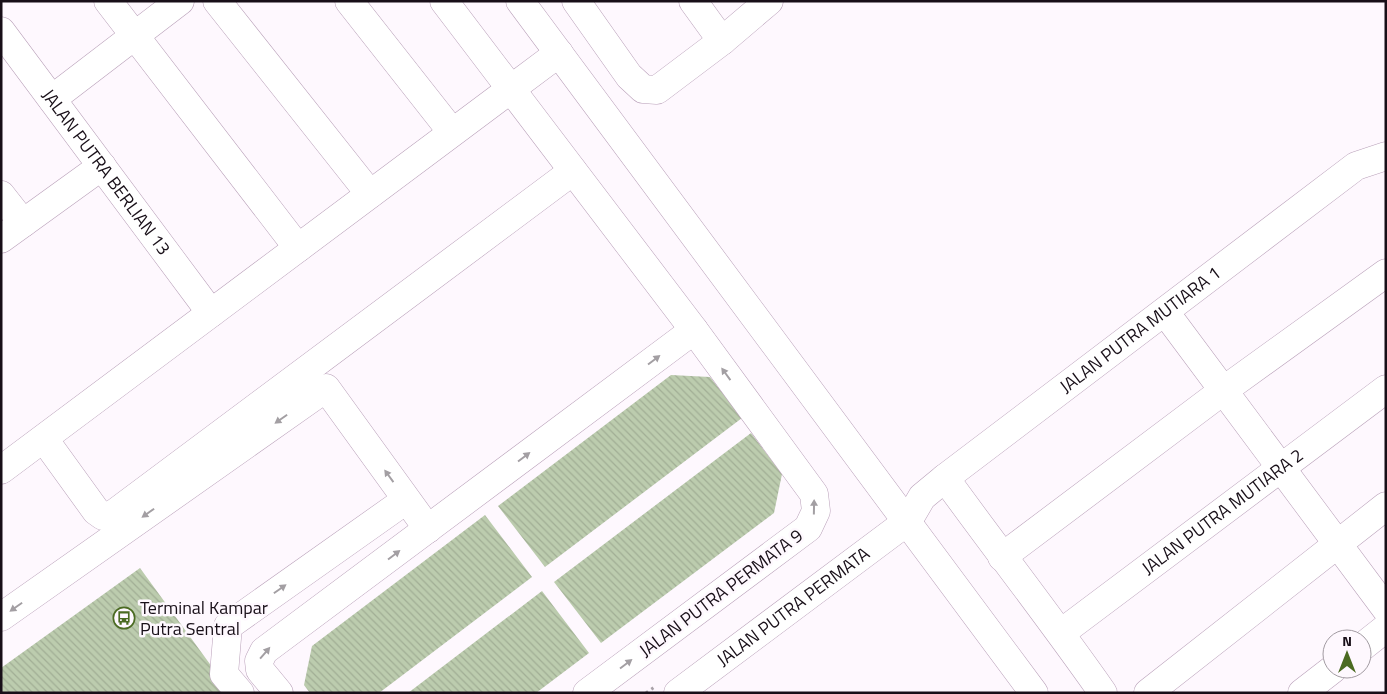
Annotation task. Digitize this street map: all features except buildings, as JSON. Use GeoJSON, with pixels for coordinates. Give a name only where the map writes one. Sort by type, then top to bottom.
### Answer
{"type":"FeatureCollection","features":[{"type":"Feature","properties":{"kind":"street"},"geometry":{"type":"LineString","coordinates":[[108,1],[298,248]]}},
{"type":"Feature","properties":{"kind":"street"},"geometry":{"type":"LineString","coordinates":[[52,99],[180,1]]}},
{"type":"Feature","properties":{"kind":"street"},"geometry":{"type":"LineString","coordinates":[[217,1],[370,194]]}},
{"type":"Feature","properties":{"kind":"street"},"geometry":{"type":"LineString","coordinates":[[349,1],[452,132]]}},
{"type":"Feature","properties":{"kind":"street","name":"JALAN PUTRA PERMATA 9"},"geometry":{"type":"LineString","coordinates":[[444,1],[694,330],[814,494],[816,512],[808,528],[587,693]]}},
{"type":"Feature","properties":{"kind":"street"},"geometry":{"type":"LineString","coordinates":[[520,1],[1034,693]]}},
{"type":"Feature","properties":{"kind":"street"},"geometry":{"type":"LineString","coordinates":[[576,1],[629,76],[643,89],[657,90],[722,41],[769,1]]}},
{"type":"Feature","properties":{"kind":"street"},"geometry":{"type":"LineString","coordinates":[[693,1],[722,41]]}},
{"type":"Feature","properties":{"kind":"street","name":"JALAN PUTRA BERLIAN 13"},"geometry":{"type":"LineString","coordinates":[[1,30],[212,313]]}},
{"type":"Feature","properties":{"kind":"street"},"geometry":{"type":"LineString","coordinates":[[1,470],[559,53]]}},
{"type":"Feature","properties":{"kind":"street","name":"JALAN PUTRA MUTIARA 1"},"geometry":{"type":"LineString","coordinates":[[908,521],[922,498],[945,478],[1356,166],[1386,156]]}},
{"type":"Feature","properties":{"kind":"street"},"geometry":{"type":"LineString","coordinates":[[1,195],[12,231],[102,166]]}},
{"type":"Feature","properties":{"kind":"street"},"geometry":{"type":"LineString","coordinates":[[44,439],[96,511],[103,516],[112,515],[573,171]]}},
{"type":"Feature","properties":{"kind":"street"},"geometry":{"type":"LineString","coordinates":[[1002,557],[1224,390],[1386,273]]}},
{"type":"Feature","properties":{"kind":"street"},"geometry":{"type":"LineString","coordinates":[[1165,312],[1386,610]]}},
{"type":"Feature","properties":{"kind":"street"},"geometry":{"type":"LineString","coordinates":[[279,693],[260,670],[258,661],[264,651],[694,330]]}},
{"type":"Feature","properties":{"kind":"street"},"geometry":{"type":"LineString","coordinates":[[1,618],[326,388],[428,529]]}},
{"type":"Feature","properties":{"kind":"street","name":"JALAN PUTRA MUTIARA 2"},"geometry":{"type":"LineString","coordinates":[[1061,633],[1280,467],[1386,390]]}},
{"type":"Feature","properties":{"kind":"street"},"geometry":{"type":"LineString","coordinates":[[945,478],[1002,557],[1061,633],[1103,693]]}},
{"type":"Feature","properties":{"kind":"street"},"geometry":{"type":"LineString","coordinates":[[240,693],[224,674],[228,626],[406,500]]}},
{"type":"Feature","properties":{"kind":"street"},"geometry":{"type":"LineString","coordinates":[[1148,693],[1386,506]]}},
{"type":"Feature","properties":{"kind":"street","name":"JALAN PUTRA PERMATA"},"geometry":{"type":"LineString","coordinates":[[678,693],[908,521]]}},
{"type":"Feature","properties":{"kind":"street"},"geometry":{"type":"LineString","coordinates":[[1372,639],[1386,628]]}},
{"type":"Feature","properties":{"kind":"street"},"geometry":{"type":"LineString","coordinates":[[1302,693],[1322,678]]}},
{"type":"Feature","properties":{"kind":"place","name":"Terminal Kampar Putra Sentral"},"geometry":{"type":"Point","coordinates":[124,618]}}]}
